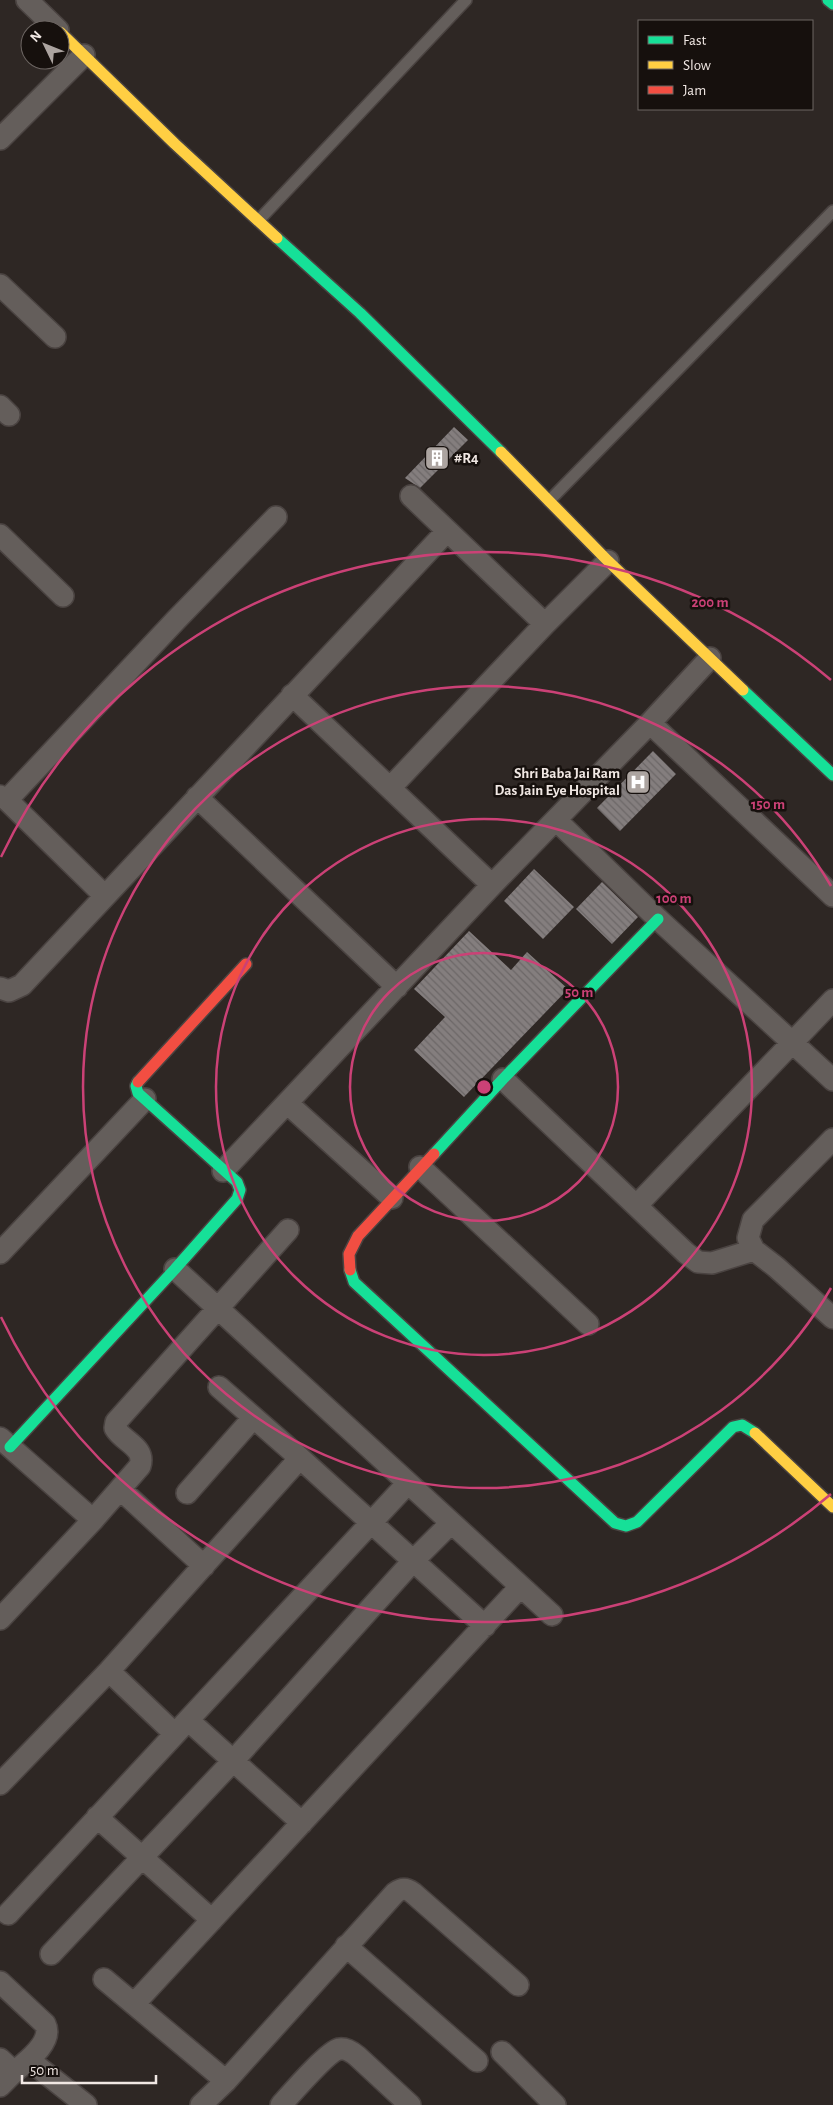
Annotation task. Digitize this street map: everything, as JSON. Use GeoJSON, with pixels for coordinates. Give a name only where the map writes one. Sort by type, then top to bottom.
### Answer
{"type":"FeatureCollection","features":[{"type":"Feature","properties":{"kind":"street"},"geometry":{"type":"LineString","coordinates":[[27,0],[48,20]]}},
{"type":"Feature","properties":{"kind":"street"},"geometry":{"type":"LineString","coordinates":[[828,0],[833,4]]}},
{"type":"Feature","properties":{"kind":"street"},"geometry":{"type":"LineString","coordinates":[[70,42],[176,144],[443,393],[608,561],[833,775]]}},
{"type":"Feature","properties":{"kind":"street"},"geometry":{"type":"LineString","coordinates":[[0,139],[84,55]]}},
{"type":"Feature","properties":{"kind":"street"},"geometry":{"type":"LineString","coordinates":[[0,285],[55,337]]}},
{"type":"Feature","properties":{"kind":"street"},"geometry":{"type":"LineString","coordinates":[[410,496],[545,624]]}},
{"type":"Feature","properties":{"kind":"street"},"geometry":{"type":"LineString","coordinates":[[104,895],[4,798],[276,517]]}},
{"type":"Feature","properties":{"kind":"street"},"geometry":{"type":"LineString","coordinates":[[0,988],[9,991],[22,985],[104,895],[447,531]]}},
{"type":"Feature","properties":{"kind":"street"},"geometry":{"type":"LineString","coordinates":[[0,535],[63,596]]}},
{"type":"Feature","properties":{"kind":"street"},"geometry":{"type":"LineString","coordinates":[[390,788],[545,624],[608,561]]}},
{"type":"Feature","properties":{"kind":"street"},"geometry":{"type":"LineString","coordinates":[[223,1170],[492,885],[650,723],[710,658]]}},
{"type":"Feature","properties":{"kind":"street"},"geometry":{"type":"LineString","coordinates":[[292,695],[492,885]]}},
{"type":"Feature","properties":{"kind":"street"},"geometry":{"type":"LineString","coordinates":[[650,723],[833,896]]}},
{"type":"Feature","properties":{"kind":"street"},"geometry":{"type":"LineString","coordinates":[[197,797],[397,987]]}},
{"type":"Feature","properties":{"kind":"street"},"geometry":{"type":"LineString","coordinates":[[556,820],[658,919],[833,1080]]}},
{"type":"Feature","properties":{"kind":"street"},"geometry":{"type":"LineString","coordinates":[[658,919],[503,1079],[392,1198],[358,1236],[349,1250],[347,1266],[354,1282],[615,1523],[626,1526],[637,1522],[733,1427],[742,1425],[751,1430],[833,1507]]}},
{"type":"Feature","properties":{"kind":"street"},"geometry":{"type":"LineString","coordinates":[[93,1520],[5,1442],[175,1269],[237,1199],[240,1190],[237,1182],[138,1093],[136,1086],[139,1079],[246,964]]}},
{"type":"Feature","properties":{"kind":"street"},"geometry":{"type":"LineString","coordinates":[[637,1205],[833,1000]]}},
{"type":"Feature","properties":{"kind":"street"},"geometry":{"type":"LineString","coordinates":[[503,1079],[686,1253],[698,1262],[712,1262],[754,1250]]}},
{"type":"Feature","properties":{"kind":"street"},"geometry":{"type":"LineString","coordinates":[[0,1253],[145,1099]]}},
{"type":"Feature","properties":{"kind":"street"},"geometry":{"type":"LineString","coordinates":[[287,1103],[392,1198]]}},
{"type":"Feature","properties":{"kind":"street"},"geometry":{"type":"LineString","coordinates":[[833,1140],[753,1220],[748,1238],[754,1250],[833,1318]]}},
{"type":"Feature","properties":{"kind":"street"},"geometry":{"type":"LineString","coordinates":[[420,1167],[588,1324]]}},
{"type":"Feature","properties":{"kind":"street"},"geometry":{"type":"LineString","coordinates":[[2,1613],[93,1520],[140,1466],[142,1459],[140,1451],[118,1432],[115,1428],[116,1422],[288,1230]]}},
{"type":"Feature","properties":{"kind":"street"},"geometry":{"type":"LineString","coordinates":[[175,1269],[552,1616]]}},
{"type":"Feature","properties":{"kind":"street"},"geometry":{"type":"LineString","coordinates":[[219,1387],[485,1626]]}},
{"type":"Feature","properties":{"kind":"street"},"geometry":{"type":"LineString","coordinates":[[187,1493],[254,1418]]}},
{"type":"Feature","properties":{"kind":"street"},"geometry":{"type":"LineString","coordinates":[[0,1784],[109,1671],[300,1458]]}},
{"type":"Feature","properties":{"kind":"street"},"geometry":{"type":"LineString","coordinates":[[8,1914],[408,1483]]}},
{"type":"Feature","properties":{"kind":"street"},"geometry":{"type":"LineString","coordinates":[[120,1489],[204,1566]]}},
{"type":"Feature","properties":{"kind":"street"},"geometry":{"type":"LineString","coordinates":[[51,1954],[233,1761],[450,1522]]}},
{"type":"Feature","properties":{"kind":"street"},"geometry":{"type":"LineString","coordinates":[[134,2004],[520,1587]]}},
{"type":"Feature","properties":{"kind":"street"},"geometry":{"type":"LineString","coordinates":[[109,1671],[181,1727],[233,1761],[302,1823]]}},
{"type":"Feature","properties":{"kind":"street"},"geometry":{"type":"LineString","coordinates":[[97,1818],[212,1920]]}},
{"type":"Feature","properties":{"kind":"street"},"geometry":{"type":"LineString","coordinates":[[201,2105],[226,2081],[346,1946],[395,1893],[402,1888],[407,1889],[518,1984]]}},
{"type":"Feature","properties":{"kind":"street"},"geometry":{"type":"LineString","coordinates":[[346,1946],[477,2061]]}},
{"type":"Feature","properties":{"kind":"street"},"geometry":{"type":"LineString","coordinates":[[104,1979],[226,2081]]}},
{"type":"Feature","properties":{"kind":"street"},"geometry":{"type":"LineString","coordinates":[[0,1982],[48,2028],[48,2034],[11,2069],[86,2105]]}},
{"type":"Feature","properties":{"kind":"street"},"geometry":{"type":"LineString","coordinates":[[281,2105],[328,2056],[339,2049],[348,2050],[358,2056],[410,2105]]}},
{"type":"Feature","properties":{"kind":"street"},"geometry":{"type":"LineString","coordinates":[[502,2052],[555,2105]]}},
{"type":"Feature","properties":{"kind":"lane"},"geometry":{"type":"LineString","coordinates":[[259,220],[466,0]]}},
{"type":"Feature","properties":{"kind":"lane"},"geometry":{"type":"LineString","coordinates":[[550,501],[833,211]]}},
{"type":"Feature","properties":{"kind":"building","name":"#R4"},"geometry":{"type":"Polygon","coordinates":[[[454,427],[468,440],[420,488],[405,478],[454,427]]]}},
{"type":"Feature","properties":{"kind":"building"},"geometry":{"type":"Polygon","coordinates":[[[653,751],[676,774],[620,831],[597,808],[653,751]]]}},
{"type":"Feature","properties":{"kind":"building"},"geometry":{"type":"Polygon","coordinates":[[[534,869],[574,907],[543,939],[504,901],[534,869]]]}},
{"type":"Feature","properties":{"kind":"building"},"geometry":{"type":"Polygon","coordinates":[[[602,882],[638,917],[612,944],[576,909],[602,882]]]}},
{"type":"Feature","properties":{"kind":"building"},"geometry":{"type":"Polygon","coordinates":[[[469,931],[511,970],[527,952],[568,989],[464,1097],[414,1050],[445,1017],[414,989],[469,931]]]}},
{"type":"Feature","properties":{"kind":"traffic: fast"},"geometry":{"type":"LineString","coordinates":[[828,0],[833,4]]}},
{"type":"Feature","properties":{"kind":"traffic: fast"},"geometry":{"type":"LineString","coordinates":[[277,238],[360,313],[501,452]]}},
{"type":"Feature","properties":{"kind":"traffic: fast"},"geometry":{"type":"LineString","coordinates":[[743,690],[833,775]]}},
{"type":"Feature","properties":{"kind":"traffic: fast"},"geometry":{"type":"LineString","coordinates":[[434,1154],[503,1079],[658,919]]}},
{"type":"Feature","properties":{"kind":"traffic: fast"},"geometry":{"type":"LineString","coordinates":[[10,1447],[175,1269],[237,1199],[240,1190],[237,1182],[138,1093],[136,1086],[138,1082]]}},
{"type":"Feature","properties":{"kind":"traffic: fast"},"geometry":{"type":"LineString","coordinates":[[350,1270],[354,1282],[615,1523],[626,1526],[637,1522],[733,1427],[742,1425],[755,1433]]}},
{"type":"Feature","properties":{"kind":"traffic: slow"},"geometry":{"type":"LineString","coordinates":[[70,42],[175,144],[277,238]]}},
{"type":"Feature","properties":{"kind":"traffic: slow"},"geometry":{"type":"LineString","coordinates":[[501,452],[608,561],[743,690]]}},
{"type":"Feature","properties":{"kind":"traffic: slow"},"geometry":{"type":"LineString","coordinates":[[755,1433],[833,1507]]}},
{"type":"Feature","properties":{"kind":"traffic: jam"},"geometry":{"type":"LineString","coordinates":[[138,1082],[246,964]]}},
{"type":"Feature","properties":{"kind":"traffic: jam"},"geometry":{"type":"LineString","coordinates":[[350,1270],[349,1254],[358,1236],[434,1154]]}},
{"type":"Feature","properties":{"kind":"place","name":"#R4"},"geometry":{"type":"Point","coordinates":[437,458]}},
{"type":"Feature","properties":{"kind":"place","name":"Shri Baba Jai Ram Das Jain Eye Hospital"},"geometry":{"type":"Point","coordinates":[638,782]}}]}
